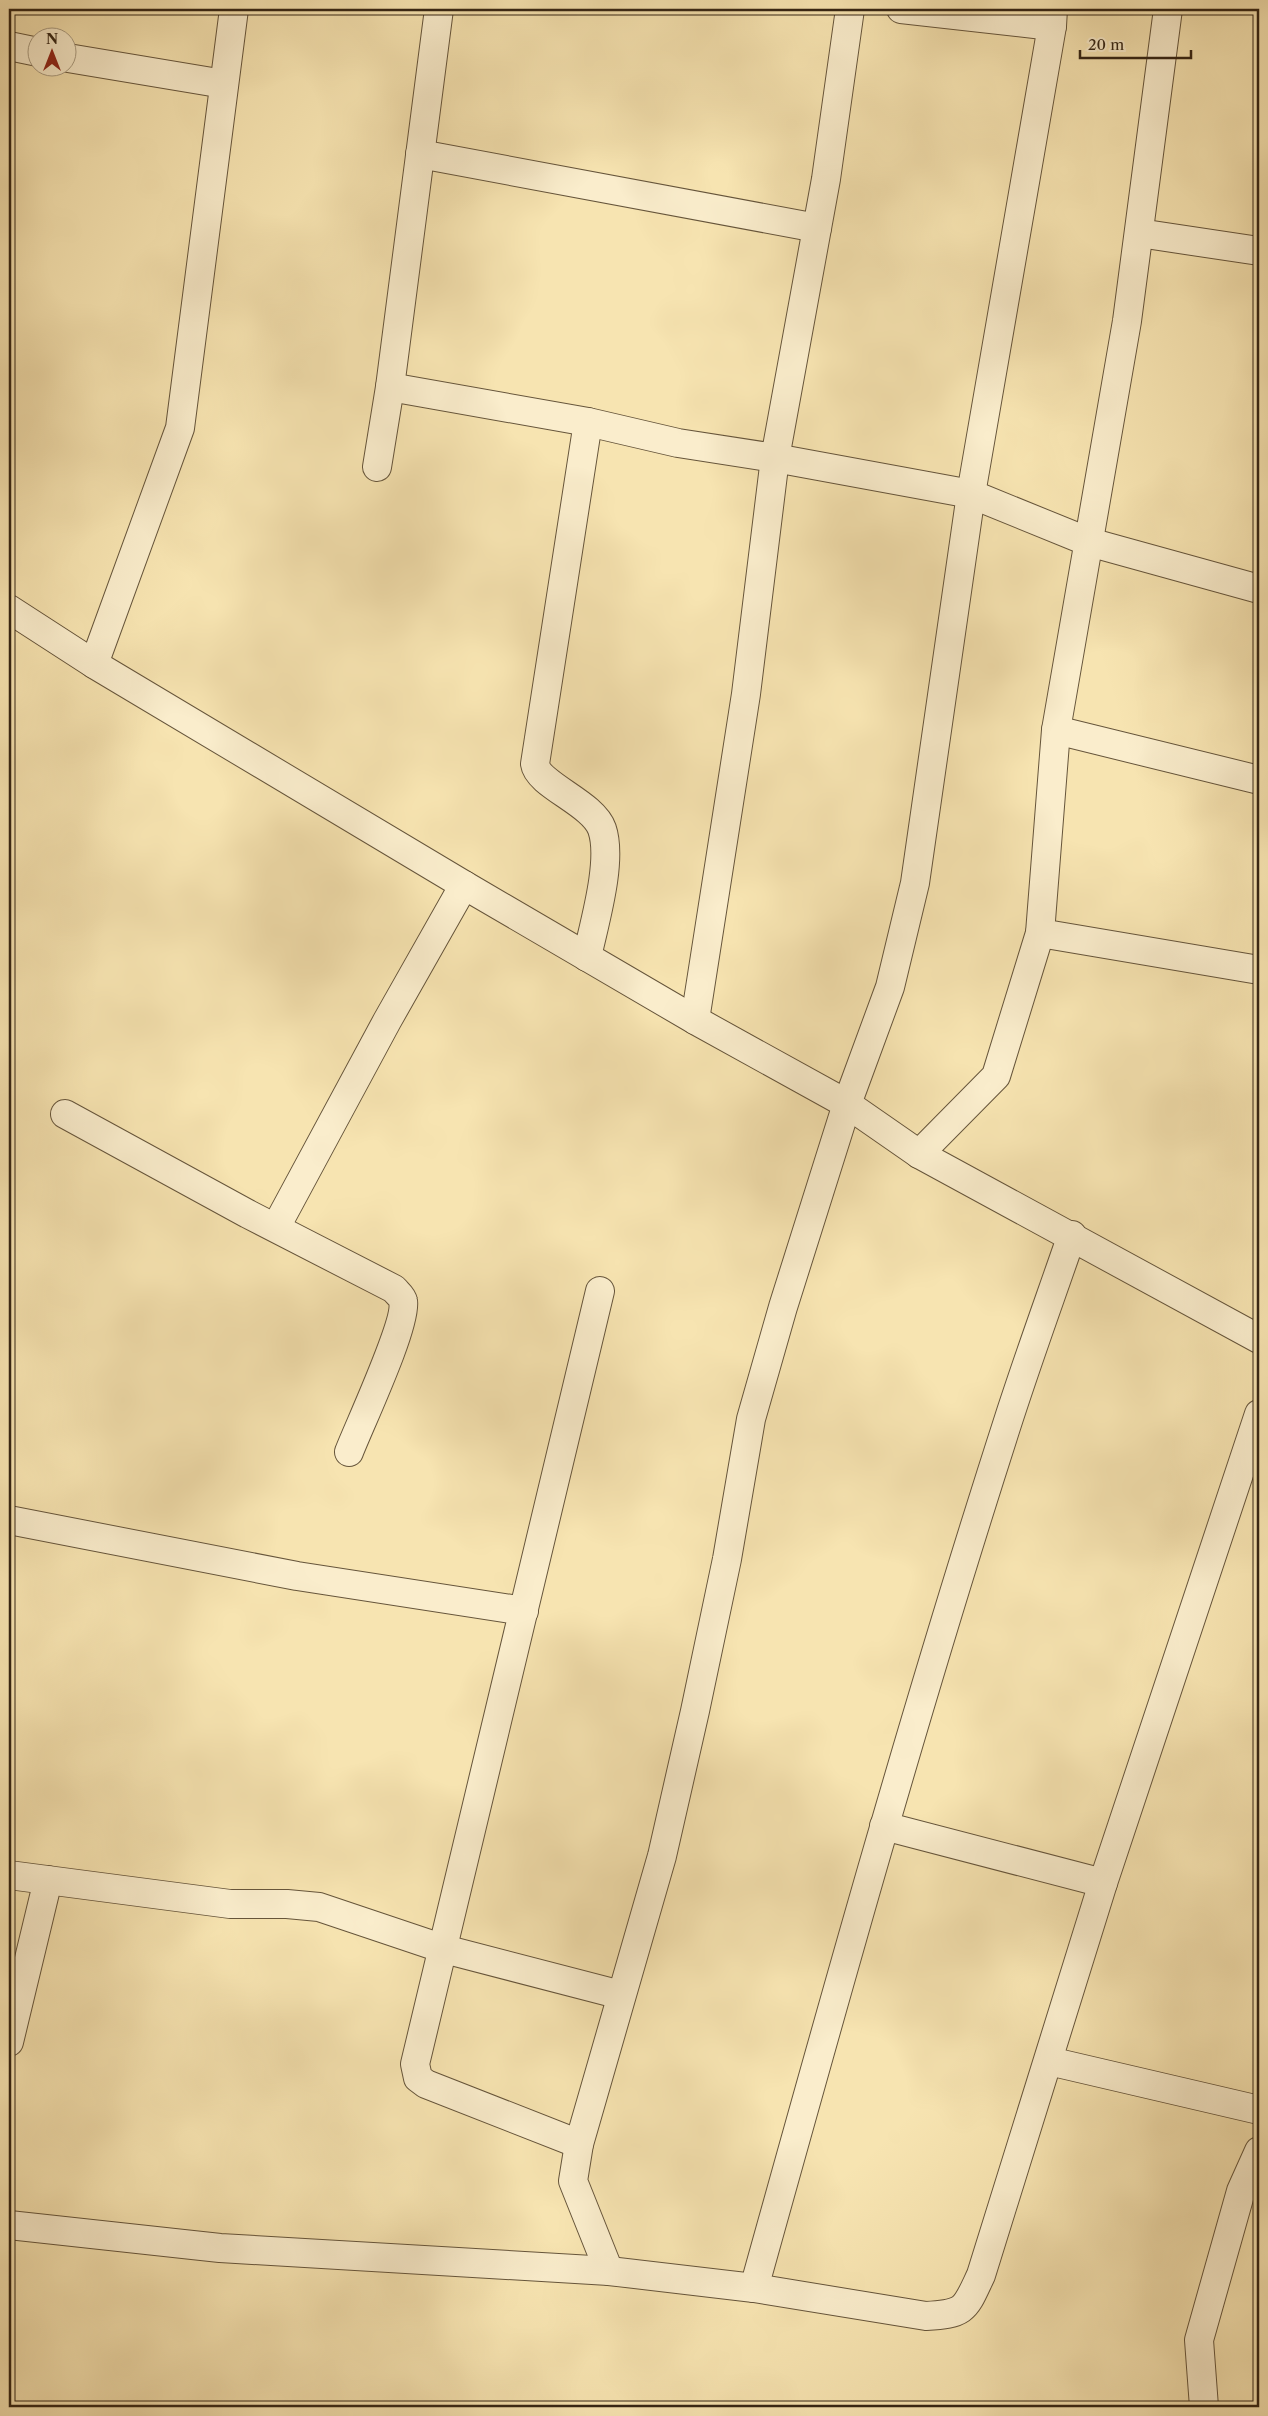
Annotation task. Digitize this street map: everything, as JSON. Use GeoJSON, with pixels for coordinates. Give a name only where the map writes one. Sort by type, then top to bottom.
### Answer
{"type":"FeatureCollection","features":[{"type":"Feature","properties":{"kind":"street"},"geometry":{"type":"LineString","coordinates":[[94,664],[180,428],[234,9]]}},
{"type":"Feature","properties":{"kind":"street"},"geometry":{"type":"LineString","coordinates":[[377,467],[390,387],[439,9]]}},
{"type":"Feature","properties":{"kind":"street"},"geometry":{"type":"LineString","coordinates":[[695,1020],[746,694],[775,458],[817,228],[850,9]]}},
{"type":"Feature","properties":{"kind":"street"},"geometry":{"type":"LineString","coordinates":[[610,2271],[573,2181],[579,2144],[662,1856],[727,1560],[751,1419],[783,1307],[847,1104],[890,987],[915,883],[971,494],[1053,17],[901,9]]}},
{"type":"Feature","properties":{"kind":"street"},"geometry":{"type":"LineString","coordinates":[[919,1154],[996,1076],[1040,933],[1056,730],[1127,322],[1168,9]]}},
{"type":"Feature","properties":{"kind":"street"},"geometry":{"type":"LineString","coordinates":[[9,46],[28,50]]}},
{"type":"Feature","properties":{"kind":"street"},"geometry":{"type":"LineString","coordinates":[[78,60],[224,84]]}},
{"type":"Feature","properties":{"kind":"street"},"geometry":{"type":"LineString","coordinates":[[420,154],[817,228]]}},
{"type":"Feature","properties":{"kind":"street"},"geometry":{"type":"LineString","coordinates":[[1138,233],[1259,251]]}},
{"type":"Feature","properties":{"kind":"street"},"geometry":{"type":"LineString","coordinates":[[390,387],[588,422],[678,443],[775,458],[971,494],[1089,542],[1259,590]]}},
{"type":"Feature","properties":{"kind":"street"},"geometry":{"type":"LineString","coordinates":[[587,957],[604,878],[604,839],[602,828],[595,816],[540,775],[536,764],[588,422]]}},
{"type":"Feature","properties":{"kind":"street"},"geometry":{"type":"LineString","coordinates":[[9,609],[94,664],[464,885],[695,1020],[847,1104],[919,1154],[1072,1235],[1259,1339]]}},
{"type":"Feature","properties":{"kind":"street"},"geometry":{"type":"LineString","coordinates":[[1056,730],[1259,780]]}},
{"type":"Feature","properties":{"kind":"street"},"geometry":{"type":"LineString","coordinates":[[276,1227],[387,1021],[464,885]]}},
{"type":"Feature","properties":{"kind":"street"},"geometry":{"type":"LineString","coordinates":[[1040,933],[1259,970]]}},
{"type":"Feature","properties":{"kind":"street"},"geometry":{"type":"LineString","coordinates":[[65,1114],[248,1214],[394,1289],[403,1301],[404,1310],[398,1333],[349,1452]]}},
{"type":"Feature","properties":{"kind":"street"},"geometry":{"type":"LineString","coordinates":[[754,2288],[884,1826],[1010,1416],[1072,1235]]}},
{"type":"Feature","properties":{"kind":"street"},"geometry":{"type":"LineString","coordinates":[[579,2144],[426,2084],[418,2078],[415,2064],[600,1290]]}},
{"type":"Feature","properties":{"kind":"street"},"geometry":{"type":"LineString","coordinates":[[9,2225],[220,2248],[610,2271],[754,2288],[926,2316],[952,2314],[964,2308],[982,2275],[1103,1883],[1259,1414]]}},
{"type":"Feature","properties":{"kind":"street"},"geometry":{"type":"LineString","coordinates":[[9,1520],[297,1576],[524,1611]]}},
{"type":"Feature","properties":{"kind":"street"},"geometry":{"type":"LineString","coordinates":[[884,1826],[1103,1883]]}},
{"type":"Feature","properties":{"kind":"street"},"geometry":{"type":"LineString","coordinates":[[9,1875],[102,1889],[230,1904],[287,1904],[319,1907],[444,1949],[621,1995]]}},
{"type":"Feature","properties":{"kind":"street"},"geometry":{"type":"LineString","coordinates":[[9,2042],[48,1880]]}},
{"type":"Feature","properties":{"kind":"street"},"geometry":{"type":"LineString","coordinates":[[1049,2061],[1259,2110]]}},
{"type":"Feature","properties":{"kind":"street"},"geometry":{"type":"LineString","coordinates":[[1204,2407],[1199,2340],[1250,2193],[1259,2151]]}}]}
